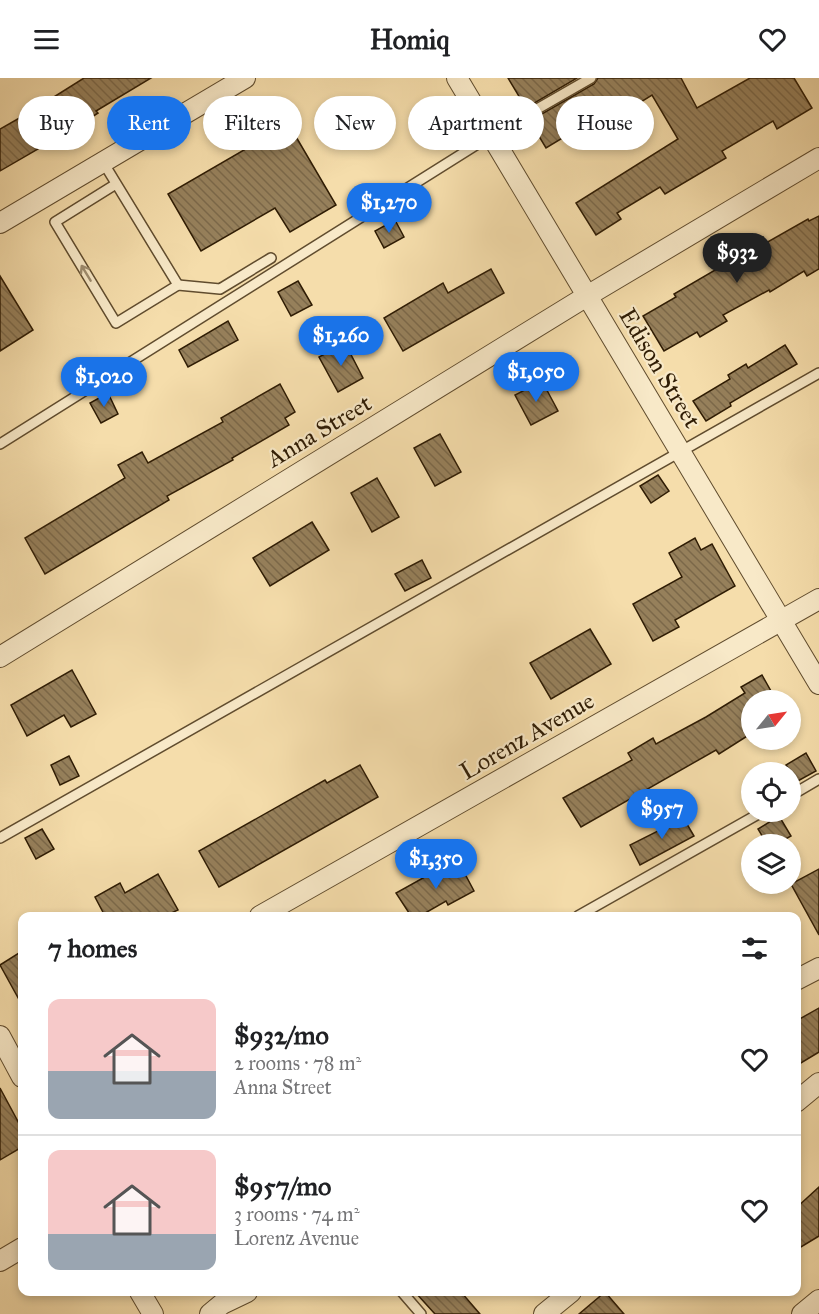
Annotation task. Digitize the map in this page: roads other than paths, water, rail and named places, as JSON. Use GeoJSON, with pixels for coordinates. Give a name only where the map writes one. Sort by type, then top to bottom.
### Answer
{"type":"FeatureCollection","features":[{"type":"Feature","properties":{"kind":"street"},"geometry":{"type":"LineString","coordinates":[[0,223],[245,78]]}},
{"type":"Feature","properties":{"kind":"street","name":"Edison Street"},"geometry":{"type":"LineString","coordinates":[[457,78],[468,96]]}},
{"type":"Feature","properties":{"kind":"street","name":"Edison Street"},"geometry":{"type":"LineString","coordinates":[[501,150],[819,684]]}},
{"type":"Feature","properties":{"kind":"street","name":"Anna Street"},"geometry":{"type":"LineString","coordinates":[[0,657],[587,296],[819,158]]}},
{"type":"Feature","properties":{"kind":"street","name":"Lorenz Avenue"},"geometry":{"type":"LineString","coordinates":[[267,912],[819,599]]}},
{"type":"Feature","properties":{"kind":"street"},"geometry":{"type":"LineString","coordinates":[[801,977],[819,968]]}},
{"type":"Feature","properties":{"kind":"street"},"geometry":{"type":"LineString","coordinates":[[0,1036],[11,1057]]}},
{"type":"Feature","properties":{"kind":"street"},"geometry":{"type":"LineString","coordinates":[[801,1098],[819,1083]]}},
{"type":"Feature","properties":{"kind":"street"},"geometry":{"type":"LineString","coordinates":[[0,1261],[18,1250]]}},
{"type":"Feature","properties":{"kind":"street"},"geometry":{"type":"LineString","coordinates":[[142,1296],[153,1314]]}},
{"type":"Feature","properties":{"kind":"street"},"geometry":{"type":"LineString","coordinates":[[210,1314],[222,1304],[239,1296]]}},
{"type":"Feature","properties":{"kind":"street"},"geometry":{"type":"LineString","coordinates":[[544,1314],[566,1296]]}},
{"type":"Feature","properties":{"kind":"street"},"geometry":{"type":"LineString","coordinates":[[802,1314],[819,1300]]}},
{"type":"Feature","properties":{"kind":"lane"},"geometry":{"type":"LineString","coordinates":[[544,105],[591,78]]}},
{"type":"Feature","properties":{"kind":"lane"},"geometry":{"type":"LineString","coordinates":[[0,444],[468,150]]}},
{"type":"Feature","properties":{"kind":"lane"},"geometry":{"type":"LineString","coordinates":[[103,162],[178,285]]}},
{"type":"Feature","properties":{"kind":"lane"},"geometry":{"type":"LineString","coordinates":[[116,184],[55,222],[116,322],[178,285],[220,289],[271,258]]}},
{"type":"Feature","properties":{"kind":"lane"},"geometry":{"type":"LineString","coordinates":[[0,838],[819,374]]}},
{"type":"Feature","properties":{"kind":"lane"},"geometry":{"type":"LineString","coordinates":[[801,789],[819,779]]}},
{"type":"Feature","properties":{"kind":"lane"},"geometry":{"type":"LineString","coordinates":[[586,912],[744,822]]}},
{"type":"Feature","properties":{"kind":"lane"},"geometry":{"type":"LineString","coordinates":[[405,1296],[421,1314]]}}]}
